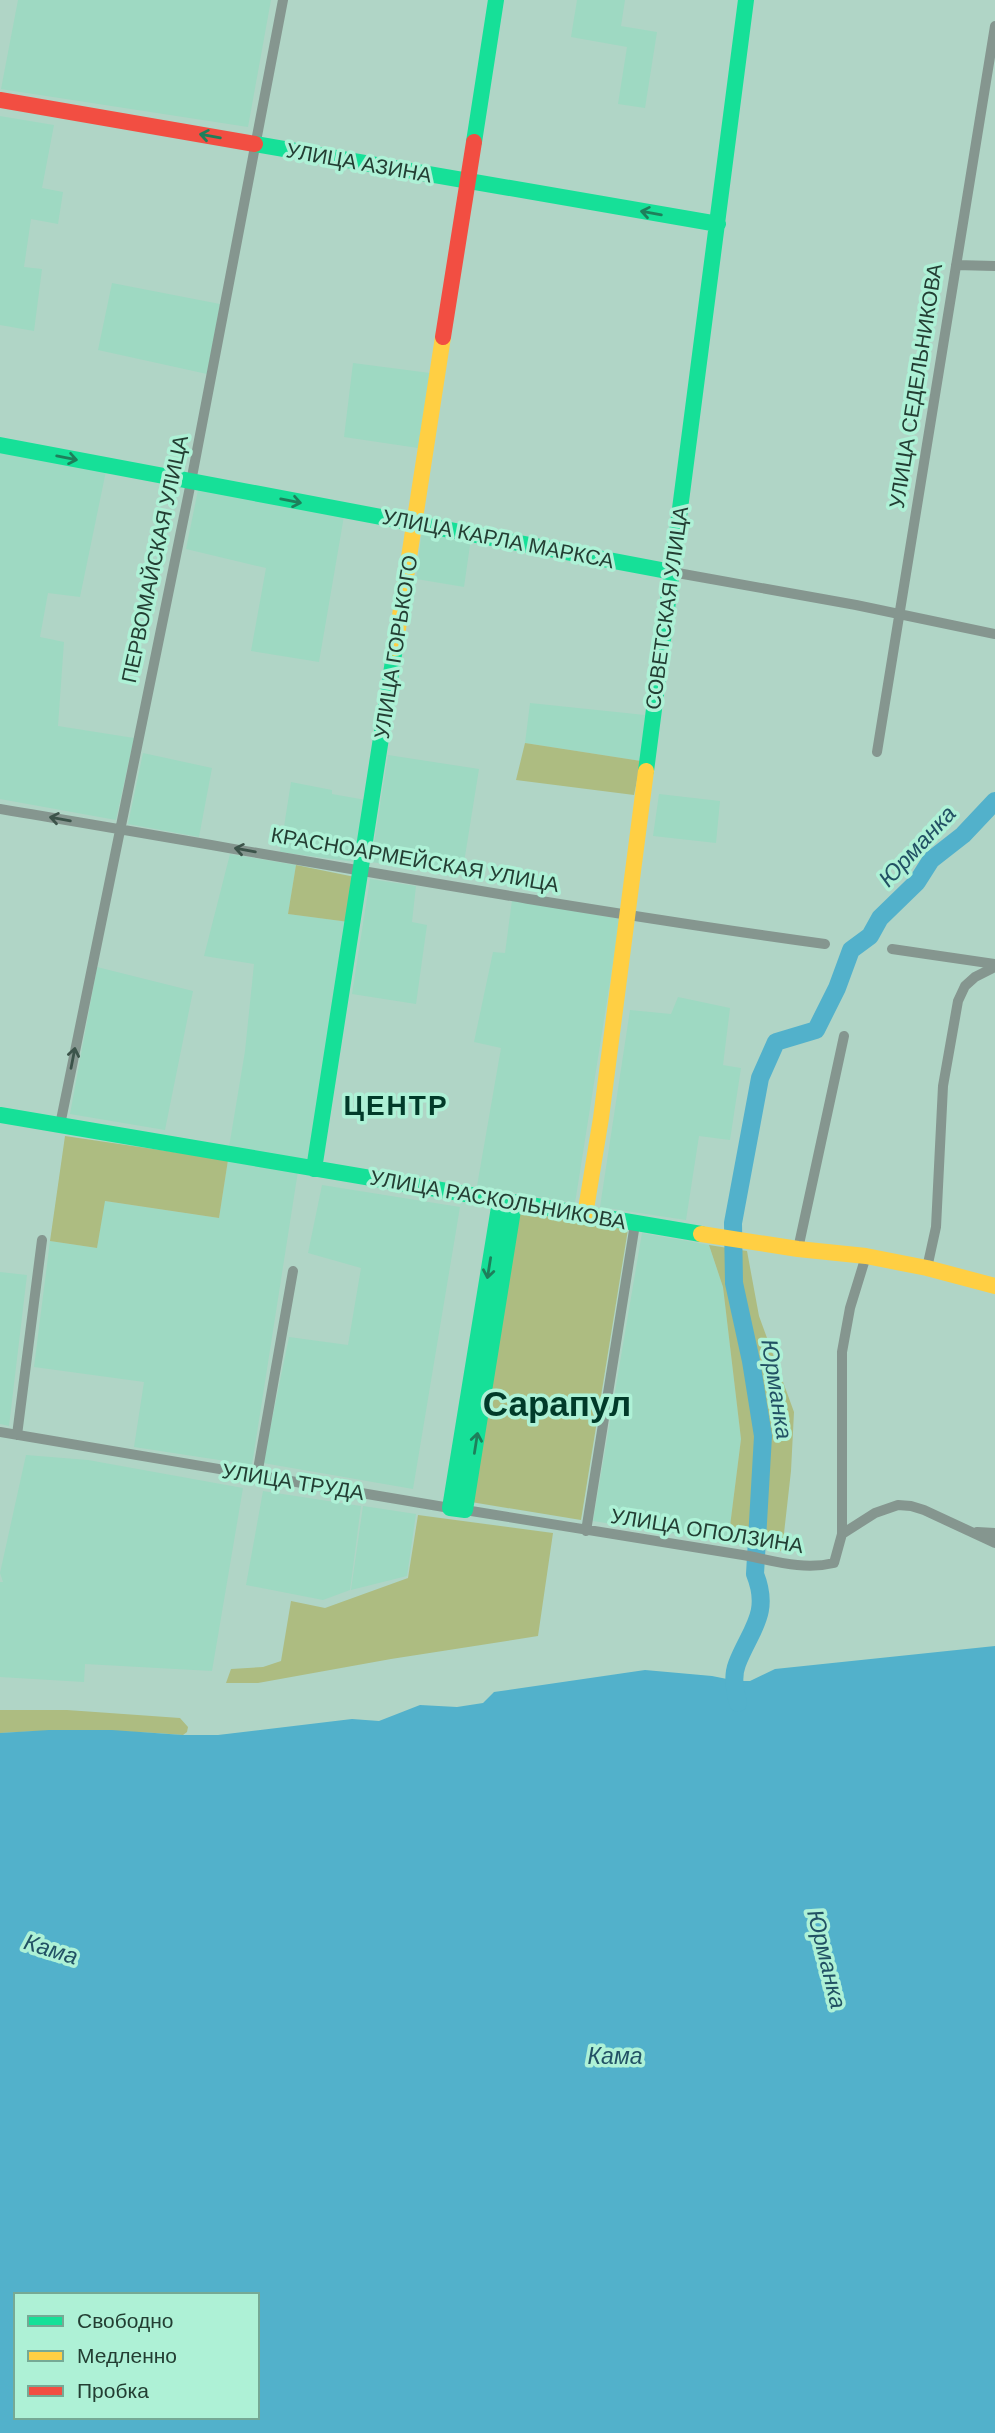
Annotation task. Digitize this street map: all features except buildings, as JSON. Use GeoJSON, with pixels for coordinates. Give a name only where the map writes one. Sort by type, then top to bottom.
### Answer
{"type":"FeatureCollection","features":[{"type":"Feature","properties":{"kind":"main road","name":"УЛИЦА ГОРЬКОГО"},"geometry":{"type":"LineString","coordinates":[[314,1170],[496,0]]}},
{"type":"Feature","properties":{"kind":"main road","name":"СОВЕТСКАЯ УЛИЦА"},"geometry":{"type":"LineString","coordinates":[[585,1215],[601,1118],[746,0]]}},
{"type":"Feature","properties":{"kind":"main road","name":"УЛИЦА АЗИНА"},"geometry":{"type":"LineString","coordinates":[[0,100],[718,224]]}},
{"type":"Feature","properties":{"kind":"main road","name":"УЛИЦА КАРЛА МАРКСА"},"geometry":{"type":"LineString","coordinates":[[0,445],[672,572]]}},
{"type":"Feature","properties":{"kind":"main road","name":"УЛИЦА РАСКОЛЬНИКОВА"},"geometry":{"type":"LineString","coordinates":[[0,1115],[635,1224],[792,1248],[866,1256],[927,1268],[995,1286]]}},
{"type":"Feature","properties":{"kind":"main road"},"geometry":{"type":"LineString","coordinates":[[458,1509],[507,1202]]}},
{"type":"Feature","properties":{"kind":"street","name":"ПЕРВОМАЙСКАЯ УЛИЦА"},"geometry":{"type":"LineString","coordinates":[[60,1125],[191,482],[283,0]]}},
{"type":"Feature","properties":{"kind":"street","name":"УЛИЦА СЕДЕЛЬНИКОВА"},"geometry":{"type":"LineString","coordinates":[[877,752],[995,26]]}},
{"type":"Feature","properties":{"kind":"street"},"geometry":{"type":"LineString","coordinates":[[956,265],[995,266]]}},
{"type":"Feature","properties":{"kind":"street","name":"УЛИЦА КАРЛА МАРКСА"},"geometry":{"type":"LineString","coordinates":[[672,572],[995,634]]}},
{"type":"Feature","properties":{"kind":"street","name":"КРАСНОАРМЕЙСКАЯ УЛИЦА"},"geometry":{"type":"LineString","coordinates":[[0,809],[626,916],[825,944]]}},
{"type":"Feature","properties":{"kind":"street"},"geometry":{"type":"LineString","coordinates":[[892,949],[995,965]]}},
{"type":"Feature","properties":{"kind":"street"},"geometry":{"type":"LineString","coordinates":[[927,1268],[936,1227],[943,1086],[958,1001],[965,986],[995,965]]}},
{"type":"Feature","properties":{"kind":"street"},"geometry":{"type":"LineString","coordinates":[[792,1248],[844,1035]]}},
{"type":"Feature","properties":{"kind":"street"},"geometry":{"type":"LineString","coordinates":[[586,1531],[635,1224]]}},
{"type":"Feature","properties":{"kind":"street"},"geometry":{"type":"LineString","coordinates":[[17,1435],[42,1240]]}},
{"type":"Feature","properties":{"kind":"street"},"geometry":{"type":"LineString","coordinates":[[842,1534],[842,1352],[849,1308],[866,1256]]}},
{"type":"Feature","properties":{"kind":"street"},"geometry":{"type":"LineString","coordinates":[[257,1475],[293,1271]]}},
{"type":"Feature","properties":{"kind":"street","name":"УЛИЦА ТРУДА"},"geometry":{"type":"LineString","coordinates":[[0,1432],[586,1531]]}},
{"type":"Feature","properties":{"kind":"street"},"geometry":{"type":"LineString","coordinates":[[842,1534],[875,1513],[898,1505],[924,1510],[995,1543]]}},
{"type":"Feature","properties":{"kind":"street"},"geometry":{"type":"LineString","coordinates":[[960,1529],[995,1533]]}},
{"type":"Feature","properties":{"kind":"street","name":"УЛИЦА ОПОЛЗИНА"},"geometry":{"type":"LineString","coordinates":[[586,1531],[815,1567],[834,1563],[842,1534]]}},
{"type":"Feature","properties":{"kind":"shaded area"},"geometry":{"type":"Polygon","coordinates":[[[18,0],[271,0],[248,127],[1,89],[18,0]]]}},
{"type":"Feature","properties":{"kind":"shaded area"},"geometry":{"type":"Polygon","coordinates":[[[577,0],[625,0],[621,26],[657,32],[645,108],[618,104],[627,47],[571,37],[577,0]]]}},
{"type":"Feature","properties":{"kind":"shaded area"},"geometry":{"type":"Polygon","coordinates":[[[0,116],[54,125],[42,188],[63,192],[58,224],[31,219],[24,267],[42,269],[34,331],[0,325],[0,116]]]}},
{"type":"Feature","properties":{"kind":"shaded area"},"geometry":{"type":"Polygon","coordinates":[[[112,283],[220,304],[207,374],[98,350],[112,283]]]}},
{"type":"Feature","properties":{"kind":"shaded area"},"geometry":{"type":"Polygon","coordinates":[[[353,363],[430,373],[418,448],[344,437],[353,363]]]}},
{"type":"Feature","properties":{"kind":"shaded area"},"geometry":{"type":"Polygon","coordinates":[[[0,453],[106,471],[80,597],[48,593],[40,637],[64,642],[58,726],[134,738],[116,820],[0,799],[0,453]]]}},
{"type":"Feature","properties":{"kind":"shaded area"},"geometry":{"type":"Polygon","coordinates":[[[198,490],[344,516],[319,662],[251,651],[266,568],[186,549],[198,490]]]}},
{"type":"Feature","properties":{"kind":"shaded area"},"geometry":{"type":"Polygon","coordinates":[[[422,529],[471,538],[464,587],[416,579],[422,529]]]}},
{"type":"Feature","properties":{"kind":"shaded area"},"geometry":{"type":"Polygon","coordinates":[[[530,703],[645,715],[641,761],[525,743],[530,703]]]}},
{"type":"Feature","properties":{"kind":"shaded area"},"geometry":{"type":"Polygon","coordinates":[[[525,743],[641,761],[634,795],[516,780],[525,743]]]}},
{"type":"Feature","properties":{"kind":"shaded area"},"geometry":{"type":"Polygon","coordinates":[[[143,753],[212,768],[199,837],[128,824],[143,753]]]}},
{"type":"Feature","properties":{"kind":"shaded area"},"geometry":{"type":"Polygon","coordinates":[[[388,755],[479,769],[462,875],[371,862],[388,755]]]}},
{"type":"Feature","properties":{"kind":"shaded area"},"geometry":{"type":"Polygon","coordinates":[[[291,782],[332,790],[332,794],[366,800],[355,862],[280,852],[291,782]]]}},
{"type":"Feature","properties":{"kind":"shaded area"},"geometry":{"type":"Polygon","coordinates":[[[659,794],[720,801],[716,843],[653,836],[659,794]]]}},
{"type":"Feature","properties":{"kind":"shaded area"},"geometry":{"type":"Polygon","coordinates":[[[230,854],[296,865],[288,914],[349,922],[309,1160],[229,1147],[245,1051],[254,964],[204,956],[230,854]]]}},
{"type":"Feature","properties":{"kind":"shaded area"},"geometry":{"type":"Polygon","coordinates":[[[296,865],[355,877],[349,922],[288,914],[296,865]]]}},
{"type":"Feature","properties":{"kind":"shaded area"},"geometry":{"type":"Polygon","coordinates":[[[370,879],[416,886],[412,922],[427,925],[416,1004],[352,994],[370,879]]]}},
{"type":"Feature","properties":{"kind":"shaded area"},"geometry":{"type":"Polygon","coordinates":[[[512,900],[620,919],[575,1203],[477,1186],[501,1048],[474,1042],[493,952],[505,953],[512,900]]]}},
{"type":"Feature","properties":{"kind":"shaded area"},"geometry":{"type":"Polygon","coordinates":[[[97,967],[193,991],[165,1130],[70,1114],[97,967]]]}},
{"type":"Feature","properties":{"kind":"shaded area"},"geometry":{"type":"Polygon","coordinates":[[[678,997],[730,1008],[723,1065],[741,1068],[730,1140],[699,1136],[686,1220],[600,1207],[630,1010],[671,1014],[678,997]]]}},
{"type":"Feature","properties":{"kind":"shaded area"},"geometry":{"type":"Polygon","coordinates":[[[65,1136],[228,1160],[219,1218],[105,1201],[97,1248],[50,1241],[65,1136]]]}},
{"type":"Feature","properties":{"kind":"shaded area"},"geometry":{"type":"Polygon","coordinates":[[[228,1160],[298,1171],[252,1465],[134,1447],[144,1382],[34,1367],[50,1241],[97,1248],[104,1201],[219,1218],[228,1160]]]}},
{"type":"Feature","properties":{"kind":"shaded area"},"geometry":{"type":"Polygon","coordinates":[[[322,1185],[460,1207],[413,1489],[263,1463],[289,1337],[348,1345],[361,1268],[308,1253],[322,1185]]]}},
{"type":"Feature","properties":{"kind":"shaded area"},"geometry":{"type":"Polygon","coordinates":[[[519,1211],[628,1229],[581,1520],[471,1502],[519,1211]]]}},
{"type":"Feature","properties":{"kind":"shaded area"},"geometry":{"type":"Polygon","coordinates":[[[642,1233],[709,1245],[723,1287],[741,1439],[728,1542],[593,1521],[642,1233]]]}},
{"type":"Feature","properties":{"kind":"shaded area"},"geometry":{"type":"Polygon","coordinates":[[[709,1245],[747,1251],[759,1316],[794,1412],[782,1551],[728,1542],[741,1439],[723,1287],[709,1245]]]}},
{"type":"Feature","properties":{"kind":"shaded area"},"geometry":{"type":"Polygon","coordinates":[[[0,1272],[27,1275],[9,1426],[0,1424],[0,1272]]]}},
{"type":"Feature","properties":{"kind":"shaded area"},"geometry":{"type":"Polygon","coordinates":[[[26,1455],[88,1460],[243,1488],[212,1671],[85,1664],[84,1682],[0,1677],[0,1582],[3,1582],[0,1573],[26,1455]]]}},
{"type":"Feature","properties":{"kind":"shaded area"},"geometry":{"type":"Polygon","coordinates":[[[263,1491],[361,1506],[350,1590],[323,1600],[246,1585],[263,1491]]]}},
{"type":"Feature","properties":{"kind":"shaded area"},"geometry":{"type":"Polygon","coordinates":[[[363,1506],[416,1514],[407,1576],[351,1590],[363,1506]]]}},
{"type":"Feature","properties":{"kind":"shaded area"},"geometry":{"type":"Polygon","coordinates":[[[418,1515],[553,1533],[538,1636],[258,1683],[226,1683],[231,1669],[263,1667],[281,1661],[291,1601],[325,1608],[408,1578],[418,1515]]]}},
{"type":"Feature","properties":{"kind":"shaded area"},"geometry":{"type":"Polygon","coordinates":[[[0,1710],[67,1710],[180,1718],[188,1727],[183,1735],[92,1731],[0,1733],[0,1710]]]}},
{"type":"Feature","properties":{"kind":"water","name":"Кама"},"geometry":{"type":"Polygon","coordinates":[[[995,1646],[995,2433],[0,2433],[0,1733],[112,1730],[218,1735],[352,1719],[379,1721],[420,1705],[457,1707],[483,1703],[494,1692],[645,1670],[750,1681],[775,1669],[995,1646]]]}},
{"type":"Feature","properties":{"kind":"waterway","name":"Юрманка"},"geometry":{"type":"LineString","coordinates":[[738,1703],[734,1684],[735,1669],[760,1611],[761,1600],[755,1574],[763,1436],[751,1361],[734,1283],[733,1223],[760,1078],[776,1042],[816,1030],[837,988],[851,950],[870,936],[880,918],[917,882],[931,860],[963,835],[995,801]]}},
{"type":"Feature","properties":{"kind":"traffic: fast"},"geometry":{"type":"LineString","coordinates":[[474,142],[496,0]]}},
{"type":"Feature","properties":{"kind":"traffic: fast"},"geometry":{"type":"LineString","coordinates":[[646,771],[746,0]]}},
{"type":"Feature","properties":{"kind":"traffic: fast"},"geometry":{"type":"LineString","coordinates":[[255,144],[718,224]]}},
{"type":"Feature","properties":{"kind":"traffic: fast"},"geometry":{"type":"LineString","coordinates":[[0,445],[672,572]]}},
{"type":"Feature","properties":{"kind":"traffic: fast"},"geometry":{"type":"LineString","coordinates":[[314,1169],[395,648]]}},
{"type":"Feature","properties":{"kind":"traffic: fast"},"geometry":{"type":"LineString","coordinates":[[0,1115],[701,1234]]}},
{"type":"Feature","properties":{"kind":"traffic: fast"},"geometry":{"type":"LineString","coordinates":[[500,1201],[450,1508],[465,1510],[514,1204]]}},
{"type":"Feature","properties":{"kind":"traffic: slow"},"geometry":{"type":"LineString","coordinates":[[395,648],[443,337]]}},
{"type":"Feature","properties":{"kind":"traffic: slow"},"geometry":{"type":"LineString","coordinates":[[585,1215],[601,1118],[646,771]]}},
{"type":"Feature","properties":{"kind":"traffic: slow"},"geometry":{"type":"LineString","coordinates":[[701,1234],[866,1256],[927,1268],[995,1286]]}},
{"type":"Feature","properties":{"kind":"traffic: jam"},"geometry":{"type":"LineString","coordinates":[[0,100],[255,144]]}},
{"type":"Feature","properties":{"kind":"traffic: jam"},"geometry":{"type":"LineString","coordinates":[[443,337],[474,142]]}},
{"type":"Feature","properties":{"kind":"district","name":"ЦЕНТР"},"geometry":{"type":"Point","coordinates":[396,1105]}},
{"type":"Feature","properties":{"kind":"district","name":"Сарапул"},"geometry":{"type":"Point","coordinates":[557,1404]}}]}
